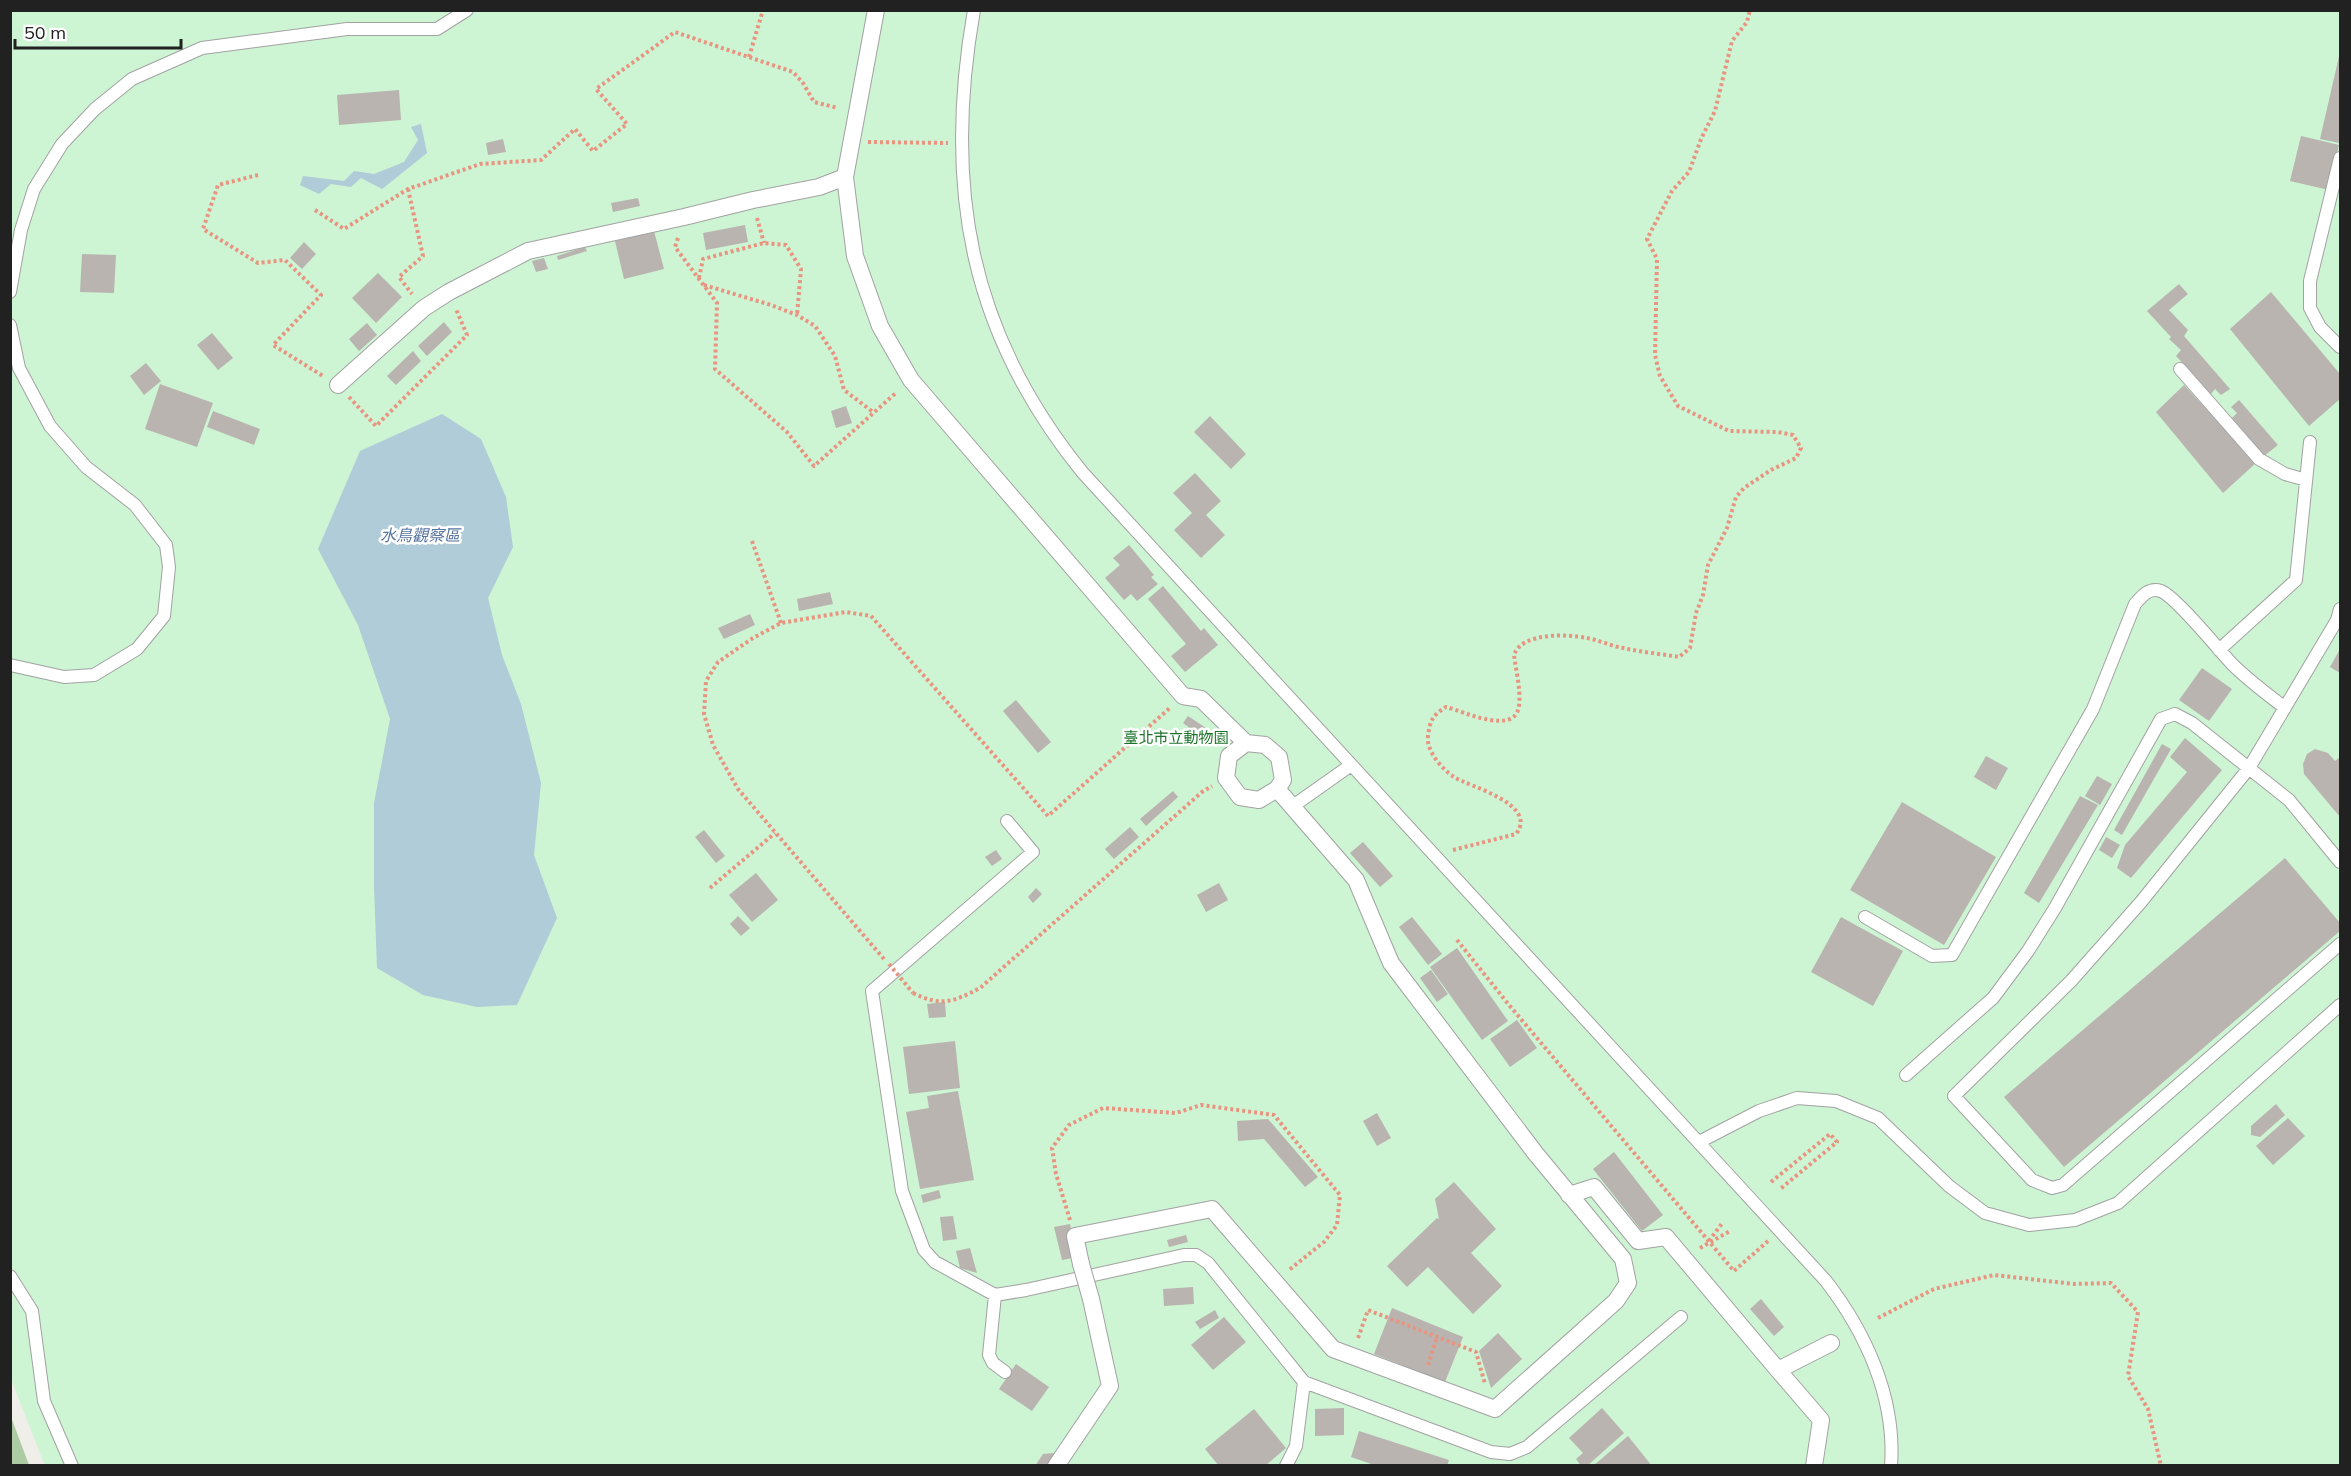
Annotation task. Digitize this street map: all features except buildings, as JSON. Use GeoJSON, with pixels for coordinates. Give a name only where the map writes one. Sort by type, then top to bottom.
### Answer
{"type":"FeatureCollection","features":[{"type":"Feature","properties":{"kind":"street"},"geometry":{"type":"LineString","coordinates":[[876,10],[845,177],[855,256],[880,326],[911,380],[1183,696],[1201,699],[1246,743],[1265,745],[1280,757],[1283,780],[1277,789],[1259,800],[1240,797],[1226,778],[1229,756],[1246,743]]}},
{"type":"Feature","properties":{"kind":"street"},"geometry":{"type":"LineString","coordinates":[[338,385],[424,308],[449,292],[528,251],[819,187],[845,177]]}},
{"type":"Feature","properties":{"kind":"street"},"geometry":{"type":"LineString","coordinates":[[1056,1466],[1110,1386],[1075,1236],[1212,1209],[1333,1349],[1495,1409],[1616,1301],[1628,1283],[1623,1259],[1569,1195],[1391,963],[1356,880],[1277,789]]}},
{"type":"Feature","properties":{"kind":"street"},"geometry":{"type":"LineString","coordinates":[[1569,1195],[1594,1187],[1638,1241],[1666,1237],[1821,1419],[1814,1466]]}},
{"type":"Feature","properties":{"kind":"street"},"geometry":{"type":"LineString","coordinates":[[1778,1370],[1831,1343]]}},
{"type":"Feature","properties":{"kind":"lane"},"geometry":{"type":"LineString","coordinates":[[10,292],[21,230],[34,189],[62,144],[94,109],[132,79],[202,48],[347,29],[437,29],[467,10]]}},
{"type":"Feature","properties":{"kind":"lane"},"geometry":{"type":"LineString","coordinates":[[974,10],[963,84],[961,144],[968,222],[978,273],[993,323],[1032,403],[1061,447],[1083,473],[1699,1142],[1840,1300],[1870,1355],[1884,1389],[1891,1425],[1892,1466]]}},
{"type":"Feature","properties":{"kind":"lane"},"geometry":{"type":"LineString","coordinates":[[2340,158],[2310,281],[2310,308],[2320,327],[2340,347]]}},
{"type":"Feature","properties":{"kind":"lane"},"geometry":{"type":"LineString","coordinates":[[10,325],[19,368],[50,426],[86,467],[135,505],[166,545],[169,567],[164,616],[137,650],[94,675],[64,677],[10,665]]}},
{"type":"Feature","properties":{"kind":"lane"},"geometry":{"type":"LineString","coordinates":[[2180,369],[2259,459],[2285,474],[2306,480]]}},
{"type":"Feature","properties":{"kind":"lane"},"geometry":{"type":"LineString","coordinates":[[2219,650],[2296,580],[2310,442]]}},
{"type":"Feature","properties":{"kind":"lane"},"geometry":{"type":"LineString","coordinates":[[1865,917],[1932,956],[1952,955],[2092,709],[2135,604],[2152,590],[2162,591],[2176,602],[2250,681],[2285,708]]}},
{"type":"Feature","properties":{"kind":"lane"},"geometry":{"type":"LineString","coordinates":[[2339,617],[2249,768],[2141,902],[2078,972],[1954,1096],[2032,1180],[2052,1188],[2063,1185],[2340,944]]}},
{"type":"Feature","properties":{"kind":"lane"},"geometry":{"type":"LineString","coordinates":[[1906,1075],[1993,999],[2028,951],[2055,908],[2161,719],[2175,714],[2192,723],[2249,768],[2289,800],[2340,862]]}},
{"type":"Feature","properties":{"kind":"lane"},"geometry":{"type":"LineString","coordinates":[[1293,806],[1352,765]]}},
{"type":"Feature","properties":{"kind":"lane"},"geometry":{"type":"LineString","coordinates":[[1007,821],[1033,852],[872,991],[902,1191],[924,1250],[935,1262],[995,1295],[1184,1255],[1196,1256],[1208,1263],[1304,1382],[1491,1452],[1510,1454],[1527,1447],[1681,1317]]}},
{"type":"Feature","properties":{"kind":"lane"},"geometry":{"type":"LineString","coordinates":[[1699,1142],[1759,1111],[1797,1098],[1836,1101],[1878,1118],[1949,1186],[1985,1213],[2029,1225],[2075,1220],[2118,1203],[2340,1005]]}},
{"type":"Feature","properties":{"kind":"lane"},"geometry":{"type":"LineString","coordinates":[[10,1276],[32,1311],[44,1401],[72,1466]]}},
{"type":"Feature","properties":{"kind":"lane"},"geometry":{"type":"LineString","coordinates":[[995,1295],[989,1355],[993,1363],[1005,1372]]}},
{"type":"Feature","properties":{"kind":"lane"},"geometry":{"type":"LineString","coordinates":[[1286,1466],[1296,1446],[1304,1382]]}},
{"type":"Feature","properties":{"kind":"path"},"geometry":{"type":"LineString","coordinates":[[750,57],[763,10]]}},
{"type":"Feature","properties":{"kind":"path"},"geometry":{"type":"LineString","coordinates":[[1433,855],[1516,834],[1520,829],[1516,811],[1508,802],[1456,778],[1444,769],[1427,742],[1433,715],[1446,707],[1500,722],[1512,720],[1517,715],[1519,705],[1514,655],[1516,648],[1543,636],[1587,638],[1623,648],[1679,657],[1690,648],[1708,565],[1727,528],[1736,497],[1744,488],[1771,470],[1796,458],[1801,448],[1793,435],[1778,432],[1729,431],[1678,406],[1660,376],[1655,355],[1657,259],[1647,239],[1672,191],[1689,172],[1701,139],[1715,111],[1732,41],[1747,22],[1750,10]]}},
{"type":"Feature","properties":{"kind":"path"},"geometry":{"type":"LineString","coordinates":[[315,210],[344,229],[408,189],[480,164],[542,160],[575,129],[593,151],[627,124],[596,88],[675,32],[793,72],[803,83],[814,102],[857,113]]}},
{"type":"Feature","properties":{"kind":"path"},"geometry":{"type":"LineString","coordinates":[[878,142],[961,144]]}},
{"type":"Feature","properties":{"kind":"path"},"geometry":{"type":"LineString","coordinates":[[258,175],[218,185],[203,230],[258,263],[285,260],[321,295],[273,345],[338,385],[376,426],[467,335],[449,292]]}},
{"type":"Feature","properties":{"kind":"path"},"geometry":{"type":"LineString","coordinates":[[399,277],[423,256],[408,189]]}},
{"type":"Feature","properties":{"kind":"path"},"geometry":{"type":"LineString","coordinates":[[753,200],[764,243]]}},
{"type":"Feature","properties":{"kind":"path"},"geometry":{"type":"LineString","coordinates":[[684,217],[675,247],[717,303],[715,369],[787,432],[814,466],[911,380]]}},
{"type":"Feature","properties":{"kind":"path"},"geometry":{"type":"LineString","coordinates":[[699,279],[703,259],[764,243],[786,245],[801,269],[797,315]]}},
{"type":"Feature","properties":{"kind":"path"},"geometry":{"type":"LineString","coordinates":[[702,284],[771,304],[797,315],[814,326],[835,356],[844,390],[873,412]]}},
{"type":"Feature","properties":{"kind":"path"},"geometry":{"type":"LineString","coordinates":[[752,541],[781,623]]}},
{"type":"Feature","properties":{"kind":"path"},"geometry":{"type":"LineString","coordinates":[[1183,696],[1048,816],[871,616],[846,612],[781,623],[753,638],[718,662],[706,681],[704,714],[713,745],[738,789],[913,993],[931,1002],[956,1000],[980,988],[1202,792],[1226,778]]}},
{"type":"Feature","properties":{"kind":"path"},"geometry":{"type":"LineString","coordinates":[[710,888],[775,833]]}},
{"type":"Feature","properties":{"kind":"path"},"geometry":{"type":"LineString","coordinates":[[1457,940],[1734,1270],[1780,1231]]}},
{"type":"Feature","properties":{"kind":"path"},"geometry":{"type":"LineString","coordinates":[[1075,1236],[1056,1174],[1052,1148],[1069,1125],[1103,1108],[1176,1113],[1201,1105],[1274,1115],[1341,1195],[1337,1225],[1324,1242],[1274,1281]]}},
{"type":"Feature","properties":{"kind":"path"},"geometry":{"type":"LineString","coordinates":[[1771,1182],[1830,1134],[1837,1142],[1779,1190]]}},
{"type":"Feature","properties":{"kind":"path"},"geometry":{"type":"LineString","coordinates":[[1686,1260],[1709,1241],[1723,1222]]}},
{"type":"Feature","properties":{"kind":"path"},"geometry":{"type":"LineString","coordinates":[[1709,1241],[1730,1231]]}},
{"type":"Feature","properties":{"kind":"path"},"geometry":{"type":"LineString","coordinates":[[1878,1318],[1934,1289],[1994,1275],[2074,1284],[2111,1283],[2138,1312],[2128,1376],[2148,1408],[2161,1466]]}},
{"type":"Feature","properties":{"kind":"path"},"geometry":{"type":"LineString","coordinates":[[1351,1356],[1368,1310],[1476,1352],[1492,1408]]}},
{"type":"Feature","properties":{"kind":"path"},"geometry":{"type":"LineString","coordinates":[[1422,1383],[1437,1337]]}},
{"type":"Feature","properties":{"kind":"green space","name":"臺北市立動物園"},"geometry":{"type":"Polygon","coordinates":[[[11,11],[2340,11],[2340,1465],[45,1466],[11,1379],[11,11]]]}},
{"type":"Feature","properties":{"kind":"green space"},"geometry":{"type":"Polygon","coordinates":[[[11,1417],[29,1465],[11,1465],[11,1417]]]}},
{"type":"Feature","properties":{"kind":"water"},"geometry":{"type":"Polygon","coordinates":[[[421,124],[427,153],[382,189],[361,178],[351,187],[331,184],[319,194],[300,185],[303,176],[344,181],[354,171],[374,174],[404,162],[418,140],[411,127],[421,124]]]}},
{"type":"Feature","properties":{"kind":"water","name":"水鳥觀察區"},"geometry":{"type":"Polygon","coordinates":[[[442,414],[481,439],[506,497],[513,547],[488,598],[502,655],[521,704],[541,783],[534,855],[557,918],[517,1005],[477,1007],[423,995],[377,968],[374,803],[390,719],[358,625],[318,549],[360,451],[442,414]]]}}]}
